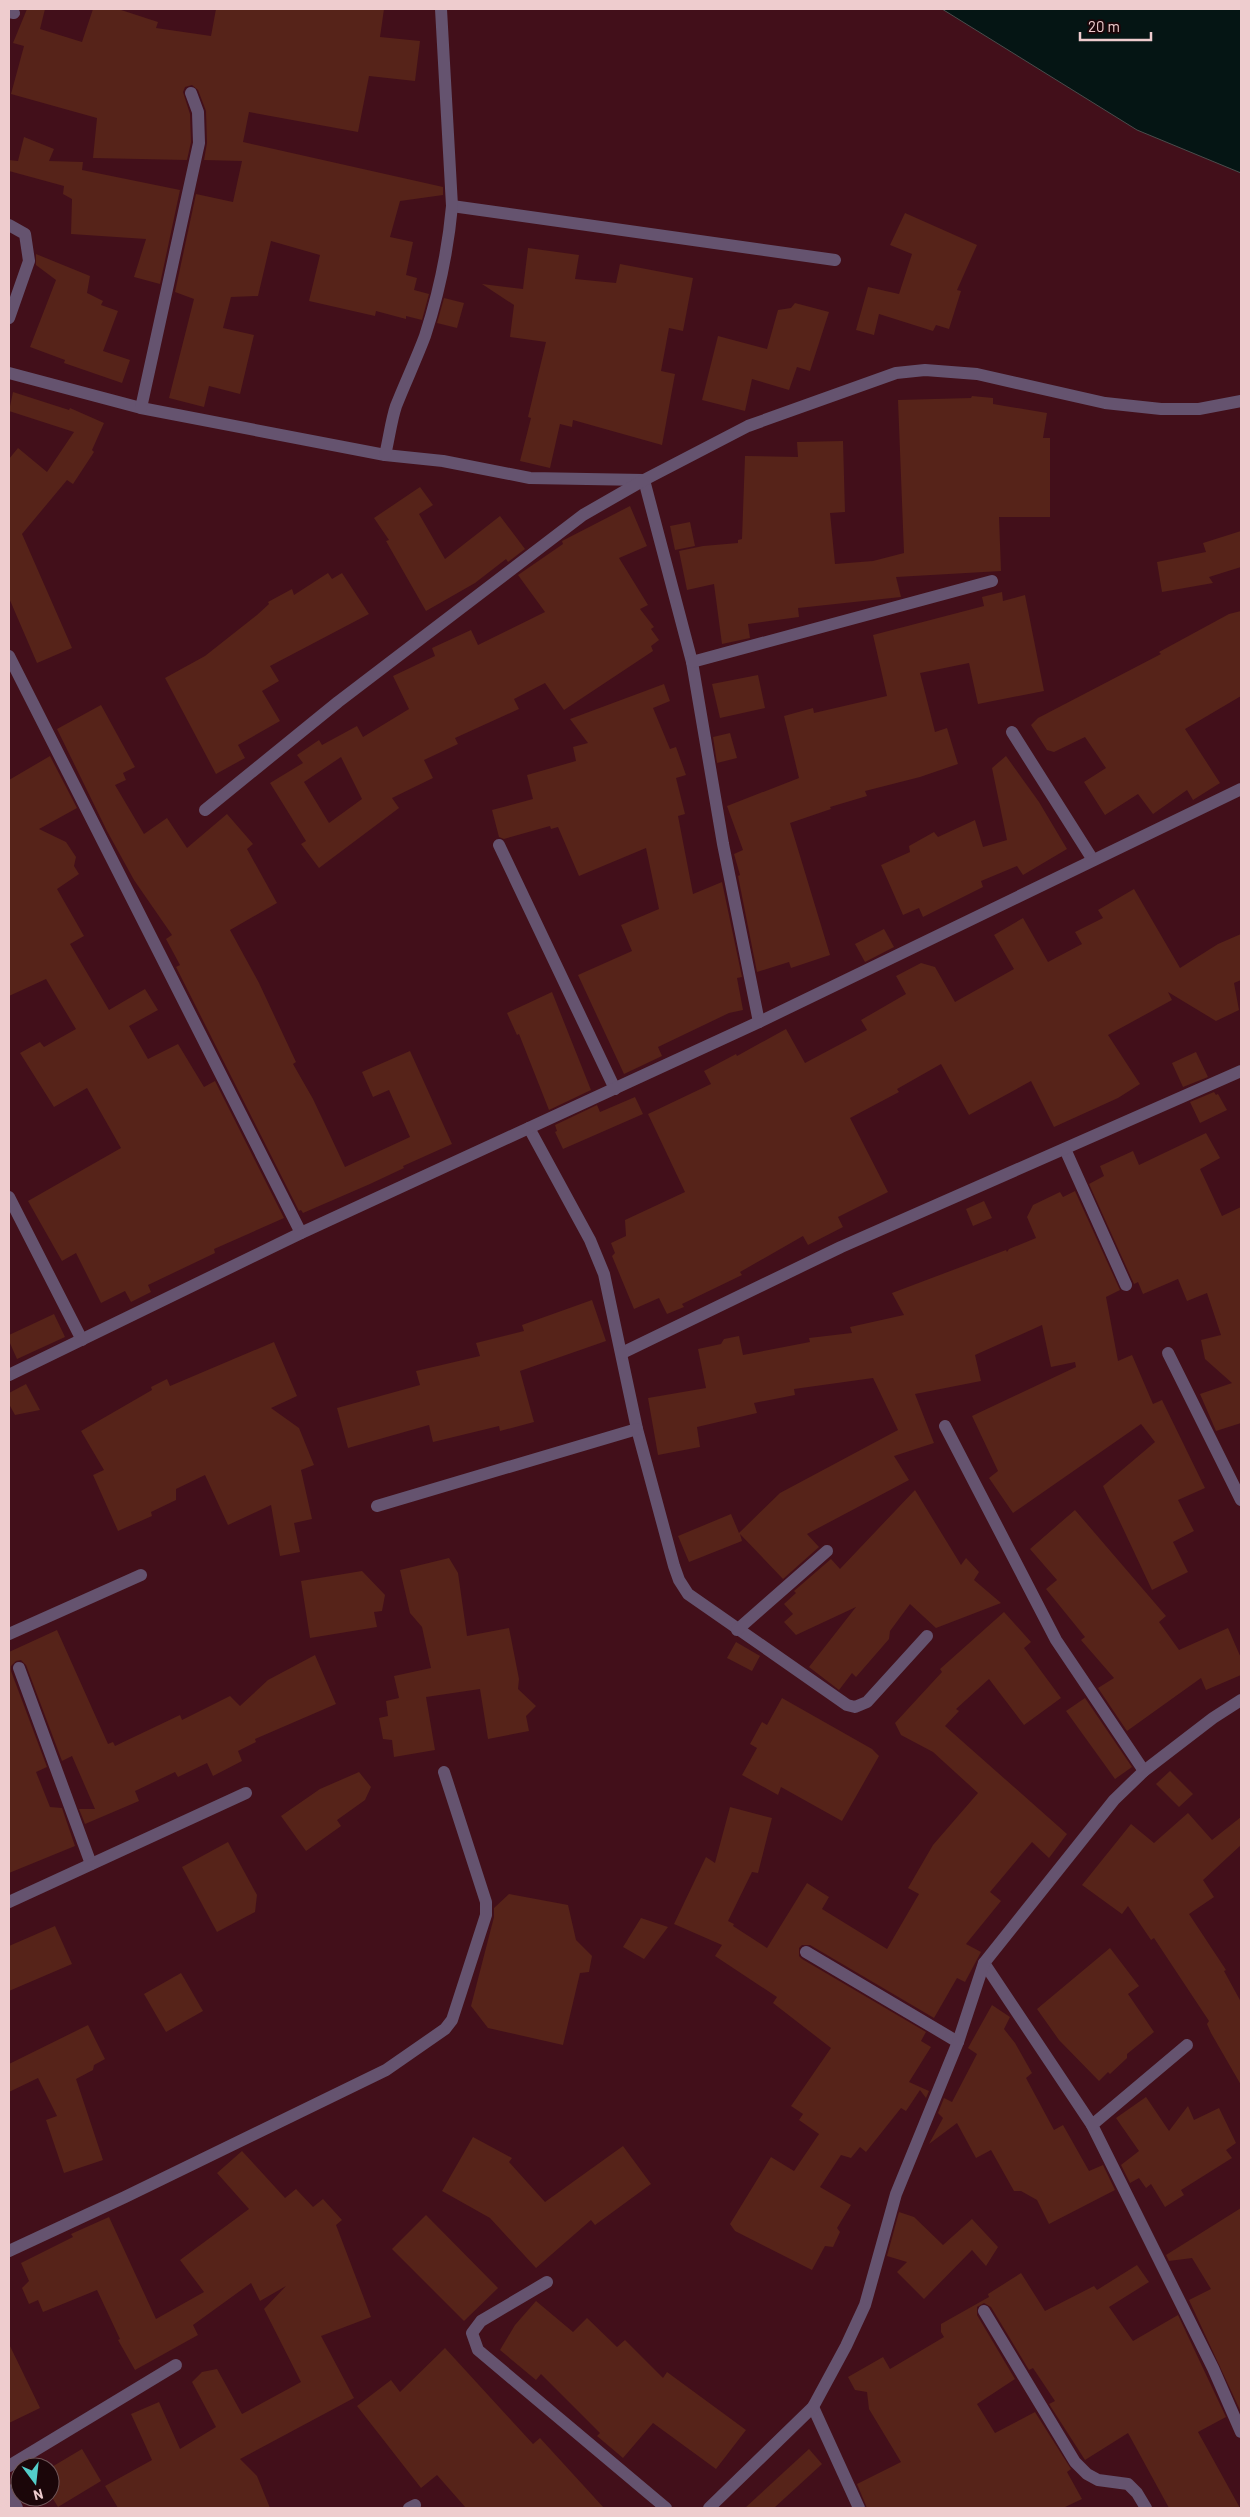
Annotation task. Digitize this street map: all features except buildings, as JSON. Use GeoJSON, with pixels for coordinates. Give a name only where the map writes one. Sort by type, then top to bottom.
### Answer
{"type":"FeatureCollection","features":[{"type":"Feature","properties":{"kind":"street"},"geometry":{"type":"LineString","coordinates":[[385,455],[396,408],[413,370],[441,281],[450,237],[452,206],[441,9]]}},
{"type":"Feature","properties":{"kind":"street"},"geometry":{"type":"LineString","coordinates":[[141,408],[199,143],[198,112],[192,93]]}},
{"type":"Feature","properties":{"kind":"street"},"geometry":{"type":"LineString","coordinates":[[452,206],[836,260]]}},
{"type":"Feature","properties":{"kind":"street"},"geometry":{"type":"LineString","coordinates":[[9,224],[25,234],[29,261],[9,318]]}},
{"type":"Feature","properties":{"kind":"street"},"geometry":{"type":"LineString","coordinates":[[205,810],[338,702],[583,515],[644,480],[748,426],[896,373],[925,370],[977,374],[1106,403],[1161,409],[1199,409],[1241,402]]}},
{"type":"Feature","properties":{"kind":"street"},"geometry":{"type":"LineString","coordinates":[[9,373],[141,408],[385,455],[442,461],[530,478],[644,480]]}},
{"type":"Feature","properties":{"kind":"street"},"geometry":{"type":"LineString","coordinates":[[644,480],[692,662],[723,844],[759,1022]]}},
{"type":"Feature","properties":{"kind":"street"},"geometry":{"type":"LineString","coordinates":[[692,662],[992,581]]}},
{"type":"Feature","properties":{"kind":"street"},"geometry":{"type":"LineString","coordinates":[[9,656],[301,1233]]}},
{"type":"Feature","properties":{"kind":"street"},"geometry":{"type":"LineString","coordinates":[[1012,732],[1093,860]]}},
{"type":"Feature","properties":{"kind":"street"},"geometry":{"type":"LineString","coordinates":[[9,1375],[301,1233],[759,1022],[1241,789]]}},
{"type":"Feature","properties":{"kind":"street"},"geometry":{"type":"LineString","coordinates":[[499,845],[615,1088]]}},
{"type":"Feature","properties":{"kind":"street"},"geometry":{"type":"LineString","coordinates":[[622,1353],[841,1247],[1241,1070]]}},
{"type":"Feature","properties":{"kind":"street"},"geometry":{"type":"LineString","coordinates":[[529,1128],[590,1240],[604,1274],[637,1429],[678,1580],[688,1594],[736,1630],[847,1704],[855,1707],[867,1702],[927,1636]]}},
{"type":"Feature","properties":{"kind":"street"},"geometry":{"type":"LineString","coordinates":[[1065,1149],[1126,1285]]}},
{"type":"Feature","properties":{"kind":"street"},"geometry":{"type":"LineString","coordinates":[[9,1197],[82,1340]]}},
{"type":"Feature","properties":{"kind":"street"},"geometry":{"type":"LineString","coordinates":[[1168,1353],[1241,1500]]}},
{"type":"Feature","properties":{"kind":"street"},"geometry":{"type":"LineString","coordinates":[[945,1426],[1056,1640],[1144,1771]]}},
{"type":"Feature","properties":{"kind":"street"},"geometry":{"type":"LineString","coordinates":[[377,1506],[637,1429]]}},
{"type":"Feature","properties":{"kind":"street"},"geometry":{"type":"LineString","coordinates":[[736,1630],[827,1551]]}},
{"type":"Feature","properties":{"kind":"street"},"geometry":{"type":"LineString","coordinates":[[9,1634],[142,1575]]}},
{"type":"Feature","properties":{"kind":"street"},"geometry":{"type":"LineString","coordinates":[[19,1668],[91,1864]]}},
{"type":"Feature","properties":{"kind":"street"},"geometry":{"type":"LineString","coordinates":[[710,2508],[813,2407],[846,2346],[866,2305],[896,2194],[958,2042],[984,1963],[1114,1800],[1144,1771],[1213,1718],[1241,1700]]}},
{"type":"Feature","properties":{"kind":"street"},"geometry":{"type":"LineString","coordinates":[[9,2251],[386,2070],[445,2029],[452,2020],[486,1915],[486,1909],[444,1772]]}},
{"type":"Feature","properties":{"kind":"street"},"geometry":{"type":"LineString","coordinates":[[9,1902],[246,1793]]}},
{"type":"Feature","properties":{"kind":"street"},"geometry":{"type":"LineString","coordinates":[[806,1952],[958,2042]]}},
{"type":"Feature","properties":{"kind":"street"},"geometry":{"type":"LineString","coordinates":[[984,1963],[1092,2125],[1213,2368],[1241,2432]]}},
{"type":"Feature","properties":{"kind":"street"},"geometry":{"type":"LineString","coordinates":[[1092,2125],[1187,2045]]}},
{"type":"Feature","properties":{"kind":"street"},"geometry":{"type":"LineString","coordinates":[[547,2282],[481,2321],[472,2333],[478,2350],[666,2508]]}},
{"type":"Feature","properties":{"kind":"street"},"geometry":{"type":"LineString","coordinates":[[984,2311],[1075,2462],[1087,2474],[1098,2480],[1128,2484],[1137,2493],[1146,2508]]}},
{"type":"Feature","properties":{"kind":"street"},"geometry":{"type":"LineString","coordinates":[[9,2466],[176,2365]]}},
{"type":"Feature","properties":{"kind":"street"},"geometry":{"type":"LineString","coordinates":[[813,2407],[859,2508]]}},
{"type":"Feature","properties":{"kind":"street"},"geometry":{"type":"LineString","coordinates":[[9,2490],[17,2508]]}},
{"type":"Feature","properties":{"kind":"shaded area"},"geometry":{"type":"Polygon","coordinates":[[[942,9],[1241,9],[1241,173],[1137,130],[942,9]]]}}]}
